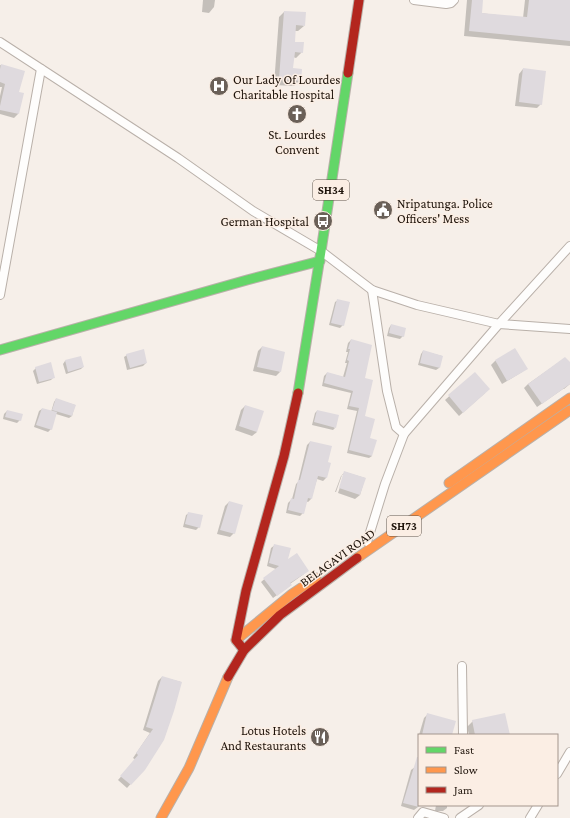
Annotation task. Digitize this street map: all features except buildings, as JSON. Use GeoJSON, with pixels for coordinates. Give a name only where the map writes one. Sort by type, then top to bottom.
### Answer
{"type":"FeatureCollection","features":[{"type":"Feature","properties":{"kind":"main road","name":"SH34"},"geometry":{"type":"LineString","coordinates":[[236,640],[246,591],[284,456],[301,379],[359,0]]}},
{"type":"Feature","properties":{"kind":"main road"},"geometry":{"type":"LineString","coordinates":[[0,350],[247,280],[320,261]]}},
{"type":"Feature","properties":{"kind":"main road"},"geometry":{"type":"LineString","coordinates":[[244,650],[236,640],[292,594],[570,398]]}},
{"type":"Feature","properties":{"kind":"main road","name":"BELAGAVI ROAD"},"geometry":{"type":"LineString","coordinates":[[244,650],[286,610],[364,553],[570,410]]}},
{"type":"Feature","properties":{"kind":"main road","name":"SH73"},"geometry":{"type":"LineString","coordinates":[[161,818],[189,768],[230,673],[244,650]]}},
{"type":"Feature","properties":{"kind":"street"},"geometry":{"type":"LineString","coordinates":[[414,0],[446,4],[451,3],[454,0]]}},
{"type":"Feature","properties":{"kind":"street"},"geometry":{"type":"LineString","coordinates":[[0,42],[178,158],[253,211],[321,251],[372,290],[417,305],[499,324],[570,329]]}},
{"type":"Feature","properties":{"kind":"street"},"geometry":{"type":"LineString","coordinates":[[0,294],[41,69]]}},
{"type":"Feature","properties":{"kind":"street"},"geometry":{"type":"LineString","coordinates":[[367,542],[385,484],[404,434],[499,324],[570,246]]}},
{"type":"Feature","properties":{"kind":"street"},"geometry":{"type":"LineString","coordinates":[[372,290],[387,391],[396,427],[404,434]]}},
{"type":"Feature","properties":{"kind":"street"},"geometry":{"type":"LineString","coordinates":[[462,666],[463,734]]}},
{"type":"Feature","properties":{"kind":"street"},"geometry":{"type":"LineString","coordinates":[[558,772],[570,752]]}},
{"type":"Feature","properties":{"kind":"street"},"geometry":{"type":"LineString","coordinates":[[460,818],[477,806]]}},
{"type":"Feature","properties":{"kind":"street"},"geometry":{"type":"LineString","coordinates":[[530,818],[537,806]]}},
{"type":"Feature","properties":{"kind":"street"},"geometry":{"type":"LineString","coordinates":[[418,818],[424,812],[444,818]]}},
{"type":"Feature","properties":{"kind":"traffic: fast"},"geometry":{"type":"LineString","coordinates":[[298,393],[348,73]]}},
{"type":"Feature","properties":{"kind":"traffic: fast"},"geometry":{"type":"LineString","coordinates":[[0,350],[247,280],[320,261]]}},
{"type":"Feature","properties":{"kind":"traffic: slow"},"geometry":{"type":"LineString","coordinates":[[449,483],[570,398]]}},
{"type":"Feature","properties":{"kind":"traffic: slow"},"geometry":{"type":"LineString","coordinates":[[357,558],[570,410]]}},
{"type":"Feature","properties":{"kind":"traffic: slow"},"geometry":{"type":"LineString","coordinates":[[236,640],[292,594],[316,578]]}},
{"type":"Feature","properties":{"kind":"traffic: slow"},"geometry":{"type":"LineString","coordinates":[[161,818],[189,768],[228,677]]}},
{"type":"Feature","properties":{"kind":"traffic: jam"},"geometry":{"type":"LineString","coordinates":[[348,73],[359,0]]}},
{"type":"Feature","properties":{"kind":"traffic: jam"},"geometry":{"type":"LineString","coordinates":[[244,650],[236,640],[246,591],[284,456],[298,393]]}},
{"type":"Feature","properties":{"kind":"traffic: jam"},"geometry":{"type":"LineString","coordinates":[[228,677],[244,650],[280,615],[357,558]]}},
{"type":"Feature","properties":{"kind":"place","name":"Our Lady Of Lourdes Charitable Hospital"},"geometry":{"type":"Point","coordinates":[219,86]}},
{"type":"Feature","properties":{"kind":"place","name":"St. Lourdes Convent"},"geometry":{"type":"Point","coordinates":[297,114]}},
{"type":"Feature","properties":{"kind":"place","name":"Nripatunga. Police Officers' Mess"},"geometry":{"type":"Point","coordinates":[383,210]}},
{"type":"Feature","properties":{"kind":"place","name":"German Hospital"},"geometry":{"type":"Point","coordinates":[323,221]}},
{"type":"Feature","properties":{"kind":"place","name":"Lotus Hotels And Restaurants"},"geometry":{"type":"Point","coordinates":[320,737]}}]}
